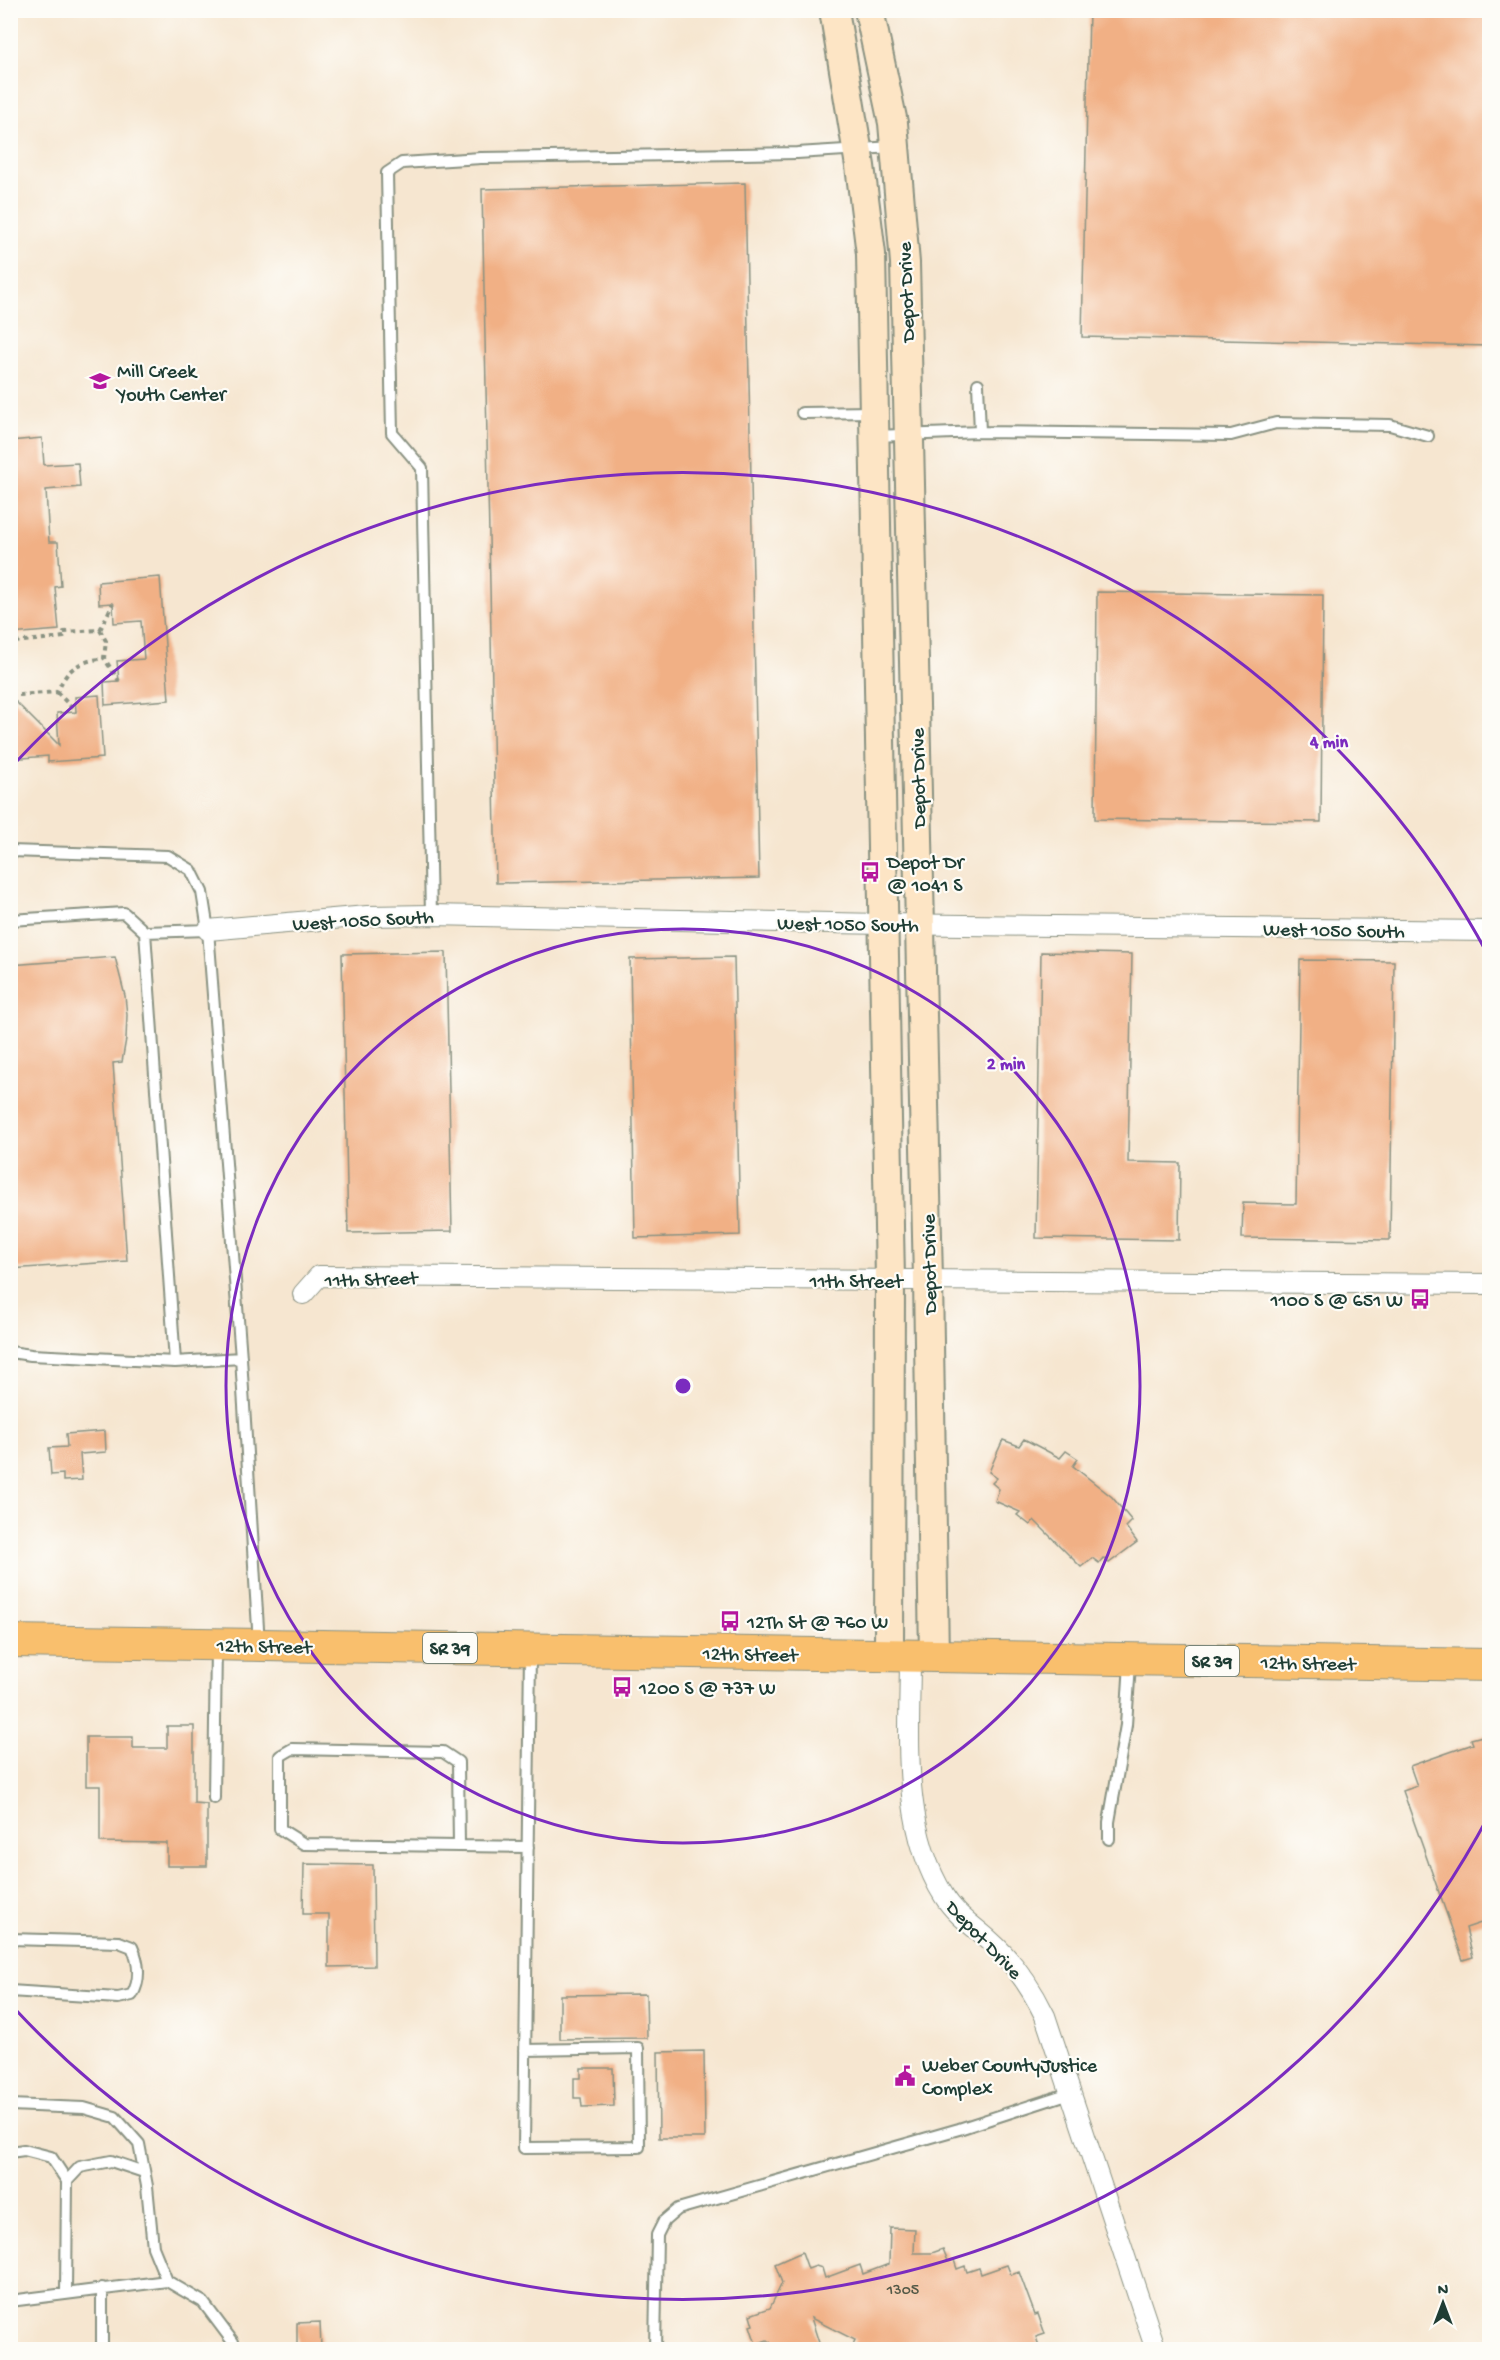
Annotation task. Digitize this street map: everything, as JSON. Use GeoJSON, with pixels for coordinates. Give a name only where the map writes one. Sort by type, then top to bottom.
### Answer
{"type":"FeatureCollection","features":[{"type":"Feature","properties":{"kind":"main road","name":"Depot Drive"},"geometry":{"type":"LineString","coordinates":[[834,10],[858,149],[870,254],[890,1280],[911,1656]]}},
{"type":"Feature","properties":{"kind":"main road","name":"Depot Drive"},"geometry":{"type":"LineString","coordinates":[[869,10],[894,123],[905,263],[928,1280],[911,1656]]}},
{"type":"Feature","properties":{"kind":"main road","name":"12th Street"},"geometry":{"type":"LineString","coordinates":[[10,1641],[1490,1665]]}},
{"type":"Feature","properties":{"kind":"street","name":"West 1050 South"},"geometry":{"type":"LineString","coordinates":[[208,930],[367,916],[431,915],[1490,932]]}},
{"type":"Feature","properties":{"kind":"street","name":"11th Street"},"geometry":{"type":"LineString","coordinates":[[303,1294],[320,1276],[1490,1284]]}},
{"type":"Feature","properties":{"kind":"street","name":"Depot Drive"},"geometry":{"type":"LineString","coordinates":[[911,1656],[911,1784],[916,1824],[929,1865],[944,1896],[961,1917],[1011,1961],[1032,1989],[1045,2016],[1156,2349]]}},
{"type":"Feature","properties":{"kind":"lane"},"geometry":{"type":"LineString","coordinates":[[431,915],[422,468],[392,433],[387,173],[402,163],[481,158],[797,153],[896,147]]}},
{"type":"Feature","properties":{"kind":"lane"},"geometry":{"type":"LineString","coordinates":[[978,384],[980,432]]}},
{"type":"Feature","properties":{"kind":"lane"},"geometry":{"type":"LineString","coordinates":[[802,413],[874,424],[909,435],[980,432],[1231,435],[1276,423],[1390,425],[1428,436]]}},
{"type":"Feature","properties":{"kind":"lane"},"geometry":{"type":"LineString","coordinates":[[10,851],[168,856],[191,870],[202,892],[208,930],[241,1358],[259,1645]]}},
{"type":"Feature","properties":{"kind":"lane"},"geometry":{"type":"LineString","coordinates":[[10,920],[124,913],[145,932],[176,1362]]}},
{"type":"Feature","properties":{"kind":"lane"},"geometry":{"type":"LineString","coordinates":[[145,932],[208,930]]}},
{"type":"Feature","properties":{"kind":"lane"},"geometry":{"type":"LineString","coordinates":[[10,1352],[176,1362],[241,1358]]}},
{"type":"Feature","properties":{"kind":"lane"},"geometry":{"type":"LineString","coordinates":[[214,1797],[216,1644]]}},
{"type":"Feature","properties":{"kind":"lane"},"geometry":{"type":"LineString","coordinates":[[525,2050],[638,2048],[639,2147],[524,2148],[525,2050],[528,1847],[530,1649]]}},
{"type":"Feature","properties":{"kind":"lane"},"geometry":{"type":"LineString","coordinates":[[1109,1839],[1109,1822],[1126,1725],[1130,1659]]}},
{"type":"Feature","properties":{"kind":"lane"},"geometry":{"type":"LineString","coordinates":[[459,1846],[458,1762],[443,1752],[292,1749],[279,1756],[280,1828],[304,1844],[528,1847]]}},
{"type":"Feature","properties":{"kind":"lane"},"geometry":{"type":"LineString","coordinates":[[10,1939],[120,1942],[132,1947],[138,1959],[137,1986],[132,1995],[118,1998],[10,1991]]}},
{"type":"Feature","properties":{"kind":"lane"},"geometry":{"type":"LineString","coordinates":[[655,2349],[657,2235],[664,2221],[678,2210],[959,2129],[1070,2093]]}},
{"type":"Feature","properties":{"kind":"lane"},"geometry":{"type":"LineString","coordinates":[[10,2105],[84,2108],[115,2117],[139,2144],[153,2247],[167,2281]]}},
{"type":"Feature","properties":{"kind":"lane"},"geometry":{"type":"LineString","coordinates":[[10,2152],[24,2150],[51,2157],[67,2181],[66,2293]]}},
{"type":"Feature","properties":{"kind":"lane"},"geometry":{"type":"LineString","coordinates":[[67,2181],[80,2167],[111,2161],[144,2172]]}},
{"type":"Feature","properties":{"kind":"lane"},"geometry":{"type":"LineString","coordinates":[[10,2301],[167,2281],[203,2302],[233,2342],[235,2349]]}},
{"type":"Feature","properties":{"kind":"lane"},"geometry":{"type":"LineString","coordinates":[[102,2288],[102,2349]]}},
{"type":"Feature","properties":{"kind":"path"},"geometry":{"type":"LineString","coordinates":[[100,630],[113,603]]}},
{"type":"Feature","properties":{"kind":"path"},"geometry":{"type":"LineString","coordinates":[[15,642],[64,637],[64,632],[100,630]]}},
{"type":"Feature","properties":{"kind":"path"},"geometry":{"type":"LineString","coordinates":[[100,630],[106,641],[104,658],[119,681]]}},
{"type":"Feature","properties":{"kind":"path"},"geometry":{"type":"LineString","coordinates":[[57,692],[62,680],[81,662],[104,658]]}},
{"type":"Feature","properties":{"kind":"path"},"geometry":{"type":"LineString","coordinates":[[19,695],[57,692]]}},
{"type":"Feature","properties":{"kind":"path"},"geometry":{"type":"LineString","coordinates":[[57,692],[76,712]]}},
{"type":"Feature","properties":{"kind":"building"},"geometry":{"type":"Polygon","coordinates":[[[1089,10],[1490,10],[1490,346],[1082,337],[1089,10]]]}},
{"type":"Feature","properties":{"kind":"building"},"geometry":{"type":"Polygon","coordinates":[[[745,183],[759,878],[496,883],[482,189],[745,183]]]}},
{"type":"Feature","properties":{"kind":"building"},"geometry":{"type":"Polygon","coordinates":[[[42,438],[44,465],[78,463],[80,487],[46,490],[49,542],[58,542],[61,586],[55,587],[59,630],[10,634],[10,441],[42,438]]]}},
{"type":"Feature","properties":{"kind":"building"},"geometry":{"type":"Polygon","coordinates":[[[160,577],[169,700],[105,705],[104,682],[119,681],[117,661],[144,659],[141,621],[114,623],[113,603],[99,604],[98,582],[160,577]]]}},
{"type":"Feature","properties":{"kind":"building"},"geometry":{"type":"Polygon","coordinates":[[[1097,592],[1323,595],[1321,822],[1095,819],[1097,592]]]}},
{"type":"Feature","properties":{"kind":"building"},"geometry":{"type":"Polygon","coordinates":[[[99,695],[103,758],[48,762],[48,756],[10,759],[10,696],[59,745],[57,713],[76,712],[75,697],[99,695]]]}},
{"type":"Feature","properties":{"kind":"building"},"geometry":{"type":"Polygon","coordinates":[[[446,952],[452,1231],[348,1233],[342,954],[446,952]]]}},
{"type":"Feature","properties":{"kind":"building"},"geometry":{"type":"Polygon","coordinates":[[[1041,952],[1132,954],[1128,1162],[1180,1163],[1179,1240],[1036,1238],[1041,952]]]}},
{"type":"Feature","properties":{"kind":"building"},"geometry":{"type":"Polygon","coordinates":[[[115,957],[125,996],[127,1015],[122,1062],[113,1063],[127,1261],[10,1269],[10,965],[115,957]]]}},
{"type":"Feature","properties":{"kind":"building"},"geometry":{"type":"Polygon","coordinates":[[[734,957],[740,1235],[635,1238],[630,959],[734,957]]]}},
{"type":"Feature","properties":{"kind":"building"},"geometry":{"type":"Polygon","coordinates":[[[1300,960],[1394,961],[1390,1240],[1242,1238],[1243,1203],[1296,1204],[1300,960]]]}},
{"type":"Feature","properties":{"kind":"building"},"geometry":{"type":"Polygon","coordinates":[[[105,1431],[106,1452],[80,1454],[82,1480],[63,1481],[63,1474],[51,1475],[49,1448],[67,1447],[66,1434],[105,1431]]]}},
{"type":"Feature","properties":{"kind":"building"},"geometry":{"type":"Polygon","coordinates":[[[1024,1439],[1060,1458],[1066,1451],[1078,1459],[1073,1466],[1112,1497],[1132,1521],[1126,1527],[1137,1542],[1109,1563],[1103,1558],[1099,1563],[1092,1558],[1081,1567],[1034,1520],[1030,1525],[1017,1515],[1020,1512],[995,1501],[999,1489],[992,1483],[997,1478],[989,1472],[1003,1440],[1019,1446],[1024,1439]]]}},
{"type":"Feature","properties":{"kind":"building"},"geometry":{"type":"Polygon","coordinates":[[[167,1726],[194,1726],[194,1803],[207,1804],[207,1866],[167,1866],[167,1843],[100,1842],[100,1786],[86,1786],[86,1737],[133,1737],[133,1748],[167,1748],[167,1726]]]}},
{"type":"Feature","properties":{"kind":"building"},"geometry":{"type":"Polygon","coordinates":[[[1490,1734],[1490,1920],[1466,1928],[1473,1957],[1463,1960],[1403,1791],[1417,1786],[1410,1766],[1473,1744],[1471,1739],[1490,1734]]]}},
{"type":"Feature","properties":{"kind":"building"},"geometry":{"type":"Polygon","coordinates":[[[304,1864],[373,1865],[374,1966],[329,1967],[329,1914],[303,1914],[304,1864]]]}},
{"type":"Feature","properties":{"kind":"building"},"geometry":{"type":"Polygon","coordinates":[[[646,1994],[647,2038],[560,2039],[560,1995],[646,1994]]]}},
{"type":"Feature","properties":{"kind":"building"},"geometry":{"type":"Polygon","coordinates":[[[704,2051],[705,2138],[659,2138],[658,2052],[704,2051]]]}},
{"type":"Feature","properties":{"kind":"building"},"geometry":{"type":"Polygon","coordinates":[[[581,2068],[613,2068],[614,2106],[582,2107],[581,2098],[574,2098],[574,2078],[581,2078],[581,2068]]]}},
{"type":"Feature","properties":{"kind":"building"},"geometry":{"type":"Polygon","coordinates":[[[890,2228],[915,2229],[914,2253],[932,2253],[943,2249],[948,2261],[954,2260],[957,2269],[965,2266],[967,2272],[979,2268],[981,2274],[1007,2265],[1011,2275],[1019,2272],[1035,2315],[1038,2314],[1045,2334],[1036,2337],[1040,2349],[851,2349],[855,2340],[811,2318],[821,2349],[780,2349],[767,2340],[756,2344],[750,2326],[753,2325],[750,2315],[770,2308],[782,2283],[775,2264],[802,2252],[808,2269],[816,2266],[822,2268],[825,2278],[860,2265],[863,2274],[889,2264],[890,2228]]]}},
{"type":"Feature","properties":{"kind":"building"},"geometry":{"type":"Polygon","coordinates":[[[320,2322],[321,2349],[297,2349],[297,2323],[320,2322]]]}},
{"type":"Feature","properties":{"kind":"place","name":"Mill Creek Youth Center"},"geometry":{"type":"Point","coordinates":[100,381]}},
{"type":"Feature","properties":{"kind":"place","name":"Depot Dr @ 1041 S"},"geometry":{"type":"Point","coordinates":[870,872]}},
{"type":"Feature","properties":{"kind":"place","name":"1100 S @ 651 W"},"geometry":{"type":"Point","coordinates":[1420,1299]}},
{"type":"Feature","properties":{"kind":"place","name":"12Th St @ 760 W"},"geometry":{"type":"Point","coordinates":[730,1621]}},
{"type":"Feature","properties":{"kind":"place","name":"1200 S @ 737 W"},"geometry":{"type":"Point","coordinates":[622,1687]}},
{"type":"Feature","properties":{"kind":"place","name":"Weber CountyJustice Complex"},"geometry":{"type":"Point","coordinates":[905,2076]}}]}
